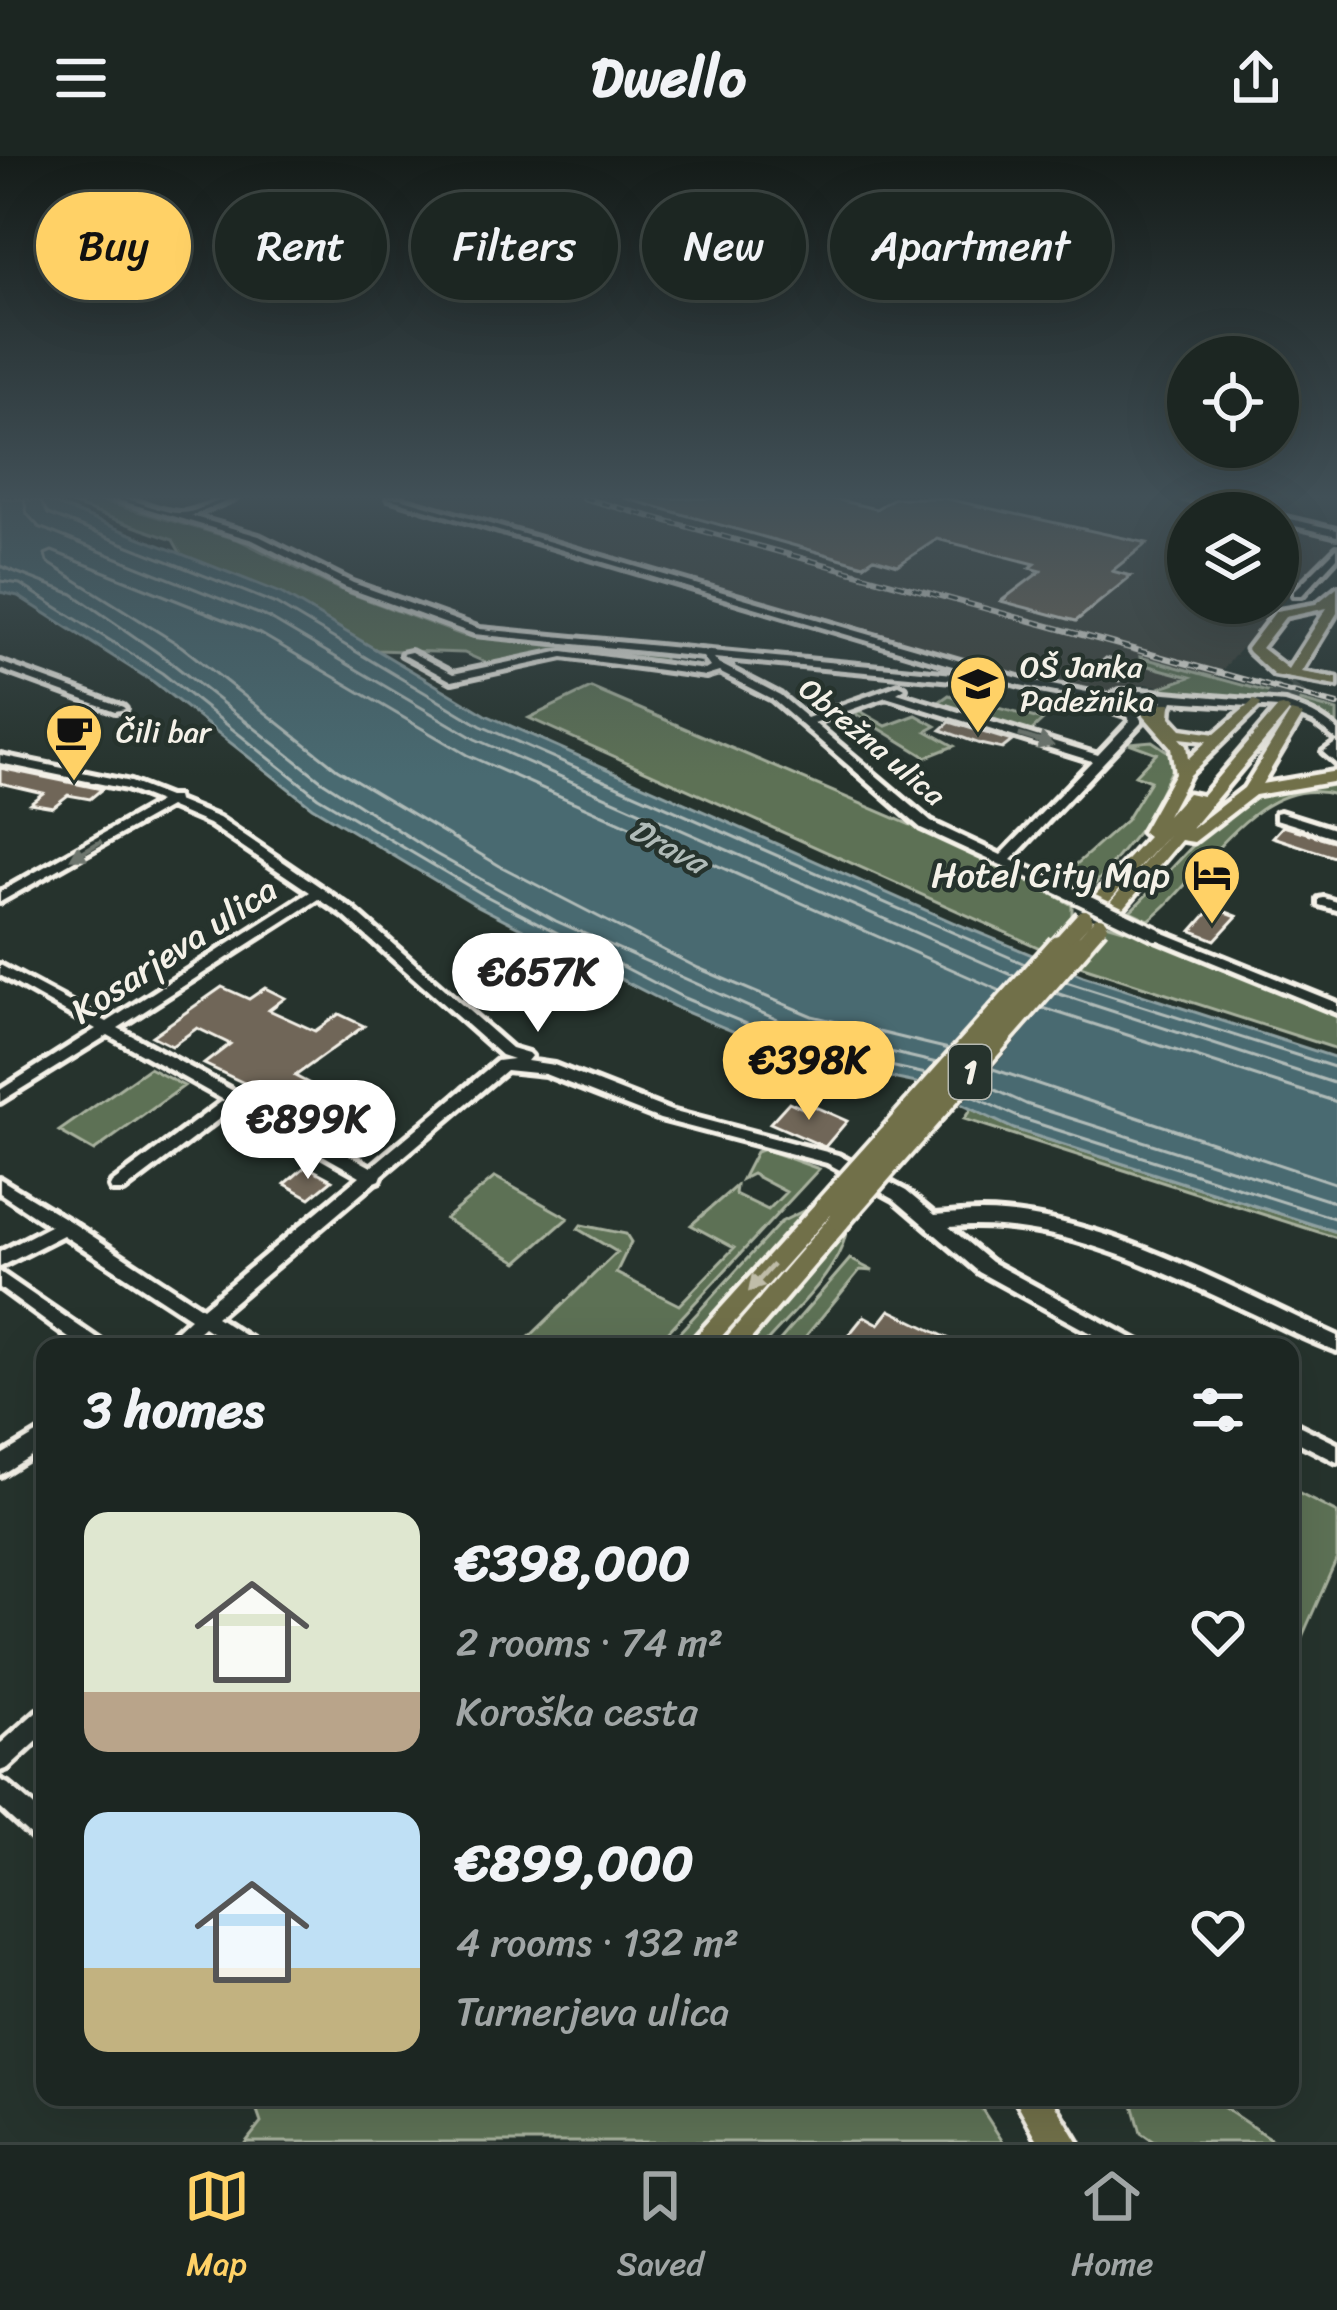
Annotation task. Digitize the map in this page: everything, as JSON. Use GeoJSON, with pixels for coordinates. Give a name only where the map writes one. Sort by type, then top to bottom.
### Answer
{"type":"FeatureCollection","features":[{"type":"Feature","properties":{"kind":"main road"},"geometry":{"type":"LineString","coordinates":[[1299,611],[1320,607],[1337,591]]}},
{"type":"Feature","properties":{"kind":"main road"},"geometry":{"type":"LineString","coordinates":[[1301,673],[1329,638],[1337,602]]}},
{"type":"Feature","properties":{"kind":"main road"},"geometry":{"type":"LineString","coordinates":[[1299,617],[1313,619],[1329,638]]}},
{"type":"Feature","properties":{"kind":"main road"},"geometry":{"type":"LineString","coordinates":[[1273,624],[1256,642],[1256,656],[1296,677],[1337,682]]}},
{"type":"Feature","properties":{"kind":"main road"},"geometry":{"type":"LineString","coordinates":[[1142,694],[1182,753],[1183,773]]}},
{"type":"Feature","properties":{"kind":"main road"},"geometry":{"type":"LineString","coordinates":[[1168,702],[1163,717],[1176,733],[1215,738]]}},
{"type":"Feature","properties":{"kind":"main road"},"geometry":{"type":"LineString","coordinates":[[1149,856],[1183,773],[1215,738],[1275,709],[1274,754],[1283,772],[1306,778],[1326,775],[1336,760]]}},
{"type":"Feature","properties":{"kind":"main road","name":"1"},"geometry":{"type":"LineString","coordinates":[[707,1338],[832,1214],[1275,709]]}},
{"type":"Feature","properties":{"kind":"main road"},"geometry":{"type":"LineString","coordinates":[[1250,791],[1274,754]]}},
{"type":"Feature","properties":{"kind":"main road"},"geometry":{"type":"LineString","coordinates":[[1149,856],[1250,791],[1336,760]]}},
{"type":"Feature","properties":{"kind":"main road","name":"1"},"geometry":{"type":"LineString","coordinates":[[737,1338],[832,1214]]}},
{"type":"Feature","properties":{"kind":"main road"},"geometry":{"type":"LineString","coordinates":[[1036,2106],[1060,2142]]}},
{"type":"Feature","properties":{"kind":"street"},"geometry":{"type":"LineString","coordinates":[[365,591],[478,632],[919,674],[976,678],[991,674]]}},
{"type":"Feature","properties":{"kind":"street"},"geometry":{"type":"LineString","coordinates":[[707,591],[991,674],[1089,694],[1142,694],[1168,702],[1267,701],[1316,718],[1337,736]]}},
{"type":"Feature","properties":{"kind":"street"},"geometry":{"type":"LineString","coordinates":[[407,653],[452,679],[563,655],[706,673],[719,668]]}},
{"type":"Feature","properties":{"kind":"street","name":"Obrežna ulica"},"geometry":{"type":"LineString","coordinates":[[707,655],[719,668],[776,697],[926,825],[1156,934],[1337,1008]]}},
{"type":"Feature","properties":{"kind":"street"},"geometry":{"type":"LineString","coordinates":[[0,664],[119,710]]}},
{"type":"Feature","properties":{"kind":"street"},"geometry":{"type":"LineString","coordinates":[[807,722],[890,694],[919,674]]}},
{"type":"Feature","properties":{"kind":"street"},"geometry":{"type":"LineString","coordinates":[[890,694],[1102,760]]}},
{"type":"Feature","properties":{"kind":"street"},"geometry":{"type":"LineString","coordinates":[[1003,861],[1102,760],[1136,718],[1090,702],[1089,694]]}},
{"type":"Feature","properties":{"kind":"street"},"geometry":{"type":"LineString","coordinates":[[0,759],[172,800],[230,830],[320,892],[512,1059],[665,1115],[832,1159],[900,1195],[985,1267],[1115,1338]]}},
{"type":"Feature","properties":{"kind":"street"},"geometry":{"type":"LineString","coordinates":[[0,898],[172,800]]}},
{"type":"Feature","properties":{"kind":"street"},"geometry":{"type":"LineString","coordinates":[[1280,816],[1337,834]]}},
{"type":"Feature","properties":{"kind":"street","name":"Kosarjeva ulica"},"geometry":{"type":"LineString","coordinates":[[0,1097],[320,892]]}},
{"type":"Feature","properties":{"kind":"street"},"geometry":{"type":"LineString","coordinates":[[0,969],[374,1176]]}},
{"type":"Feature","properties":{"kind":"street"},"geometry":{"type":"LineString","coordinates":[[179,1338],[512,1059]]}},
{"type":"Feature","properties":{"kind":"street"},"geometry":{"type":"LineString","coordinates":[[118,1187],[238,1097]]}},
{"type":"Feature","properties":{"kind":"street"},"geometry":{"type":"LineString","coordinates":[[0,1185],[234,1338]]}},
{"type":"Feature","properties":{"kind":"street"},"geometry":{"type":"LineString","coordinates":[[932,1222],[974,1217],[1063,1230],[1337,1344]]}},
{"type":"Feature","properties":{"kind":"street"},"geometry":{"type":"LineString","coordinates":[[0,1260],[65,1226]]}},
{"type":"Feature","properties":{"kind":"street"},"geometry":{"type":"LineString","coordinates":[[0,1279],[82,1338]]}},
{"type":"Feature","properties":{"kind":"street"},"geometry":{"type":"LineString","coordinates":[[1299,1434],[1337,1454]]}},
{"type":"Feature","properties":{"kind":"street"},"geometry":{"type":"LineString","coordinates":[[0,1467],[36,1444]]}},
{"type":"Feature","properties":{"kind":"street"},"geometry":{"type":"LineString","coordinates":[[0,1760],[36,1727]]}},
{"type":"Feature","properties":{"kind":"street"},"geometry":{"type":"LineString","coordinates":[[0,1792],[36,1824]]}},
{"type":"Feature","properties":{"kind":"shaded area"},"geometry":{"type":"Polygon","coordinates":[[[722,591],[1167,591],[1167,624],[1262,624],[1203,693],[1145,684],[1113,693],[1046,685],[722,591]]]}},
{"type":"Feature","properties":{"kind":"green space"},"geometry":{"type":"Polygon","coordinates":[[[256,591],[343,591],[462,635],[664,654],[664,661],[557,652],[489,664],[464,653],[377,650],[256,591]]]}},
{"type":"Feature","properties":{"kind":"green space"},"geometry":{"type":"Polygon","coordinates":[[[1140,657],[1337,711],[1337,725],[1276,700],[1169,691],[1162,687],[1190,677],[1141,664],[1140,657]]]}},
{"type":"Feature","properties":{"kind":"green space"},"geometry":{"type":"Polygon","coordinates":[[[591,688],[997,862],[1072,905],[1072,914],[1157,939],[1220,969],[1337,1012],[1337,1049],[1080,966],[529,718],[591,688]]]}},
{"type":"Feature","properties":{"kind":"green space"},"geometry":{"type":"Polygon","coordinates":[[[949,695],[1043,720],[1029,733],[936,704],[949,695]]]}},
{"type":"Feature","properties":{"kind":"green space"},"geometry":{"type":"Polygon","coordinates":[[[860,711],[886,726],[916,715],[936,726],[927,731],[954,746],[926,757],[854,713],[860,711]]]}},
{"type":"Feature","properties":{"kind":"green space"},"geometry":{"type":"Polygon","coordinates":[[[1152,741],[1173,755],[1175,762],[1146,822],[1089,892],[1060,879],[1126,820],[1150,781],[1135,775],[1156,753],[1129,743],[1152,741]]]}},
{"type":"Feature","properties":{"kind":"green space"},"geometry":{"type":"Polygon","coordinates":[[[1337,784],[1336,795],[1307,792],[1281,798],[1256,813],[1149,920],[1130,911],[1209,830],[1244,803],[1272,791],[1337,784]]]}},
{"type":"Feature","properties":{"kind":"green space"},"geometry":{"type":"Polygon","coordinates":[[[149,1068],[184,1086],[94,1151],[59,1131],[149,1068]]]}},
{"type":"Feature","properties":{"kind":"green space"},"geometry":{"type":"Polygon","coordinates":[[[971,1109],[1015,1129],[1337,1232],[1337,1238],[964,1119],[971,1109]]]}},
{"type":"Feature","properties":{"kind":"green space"},"geometry":{"type":"Polygon","coordinates":[[[764,1149],[819,1169],[662,1338],[528,1338],[617,1252],[578,1229],[581,1225],[626,1234],[631,1242],[616,1273],[679,1305],[734,1248],[691,1225],[736,1186],[735,1194],[768,1210],[786,1192],[752,1174],[742,1179],[756,1152],[764,1149]]]}},
{"type":"Feature","properties":{"kind":"green space"},"geometry":{"type":"Polygon","coordinates":[[[495,1177],[568,1218],[518,1262],[445,1219],[495,1177]]]}},
{"type":"Feature","properties":{"kind":"green space"},"geometry":{"type":"Polygon","coordinates":[[[817,1204],[694,1338],[674,1338],[781,1222],[817,1204]]]}},
{"type":"Feature","properties":{"kind":"green space"},"geometry":{"type":"Polygon","coordinates":[[[847,1224],[837,1257],[815,1289],[770,1338],[751,1338],[847,1224]]]}},
{"type":"Feature","properties":{"kind":"green space"},"geometry":{"type":"Polygon","coordinates":[[[850,1259],[873,1271],[860,1270],[804,1338],[782,1338],[850,1259]]]}},
{"type":"Feature","properties":{"kind":"green space"},"geometry":{"type":"Polygon","coordinates":[[[1299,1494],[1337,1513],[1337,1558],[1299,1644],[1299,1494]]]}},
{"type":"Feature","properties":{"kind":"green space"},"geometry":{"type":"Polygon","coordinates":[[[255,2106],[980,2106],[1003,2142],[246,2142],[261,2123],[255,2106]]]}},
{"type":"Feature","properties":{"kind":"green space"},"geometry":{"type":"Polygon","coordinates":[[[1134,2106],[1221,2106],[1275,2142],[1154,2142],[1141,2133],[1134,2106]]]}},
{"type":"Feature","properties":{"kind":"water","name":"Drava"},"geometry":{"type":"Polygon","coordinates":[[[275,591],[486,715],[955,923],[1083,976],[1337,1058],[1337,1232],[1014,1129],[916,1083],[797,1058],[679,1009],[478,906],[312,807],[155,683],[18,596],[0,592],[275,591]]]}},
{"type":"Feature","properties":{"kind":"pier"},"geometry":{"type":"Polygon","coordinates":[[[1037,950],[1079,968],[957,1109],[912,1088],[1037,950]]]}},
{"type":"Feature","properties":{"kind":"building"},"geometry":{"type":"Polygon","coordinates":[[[1015,591],[1113,591],[1076,621],[1001,601],[1015,591]]]}},
{"type":"Feature","properties":{"kind":"building"},"geometry":{"type":"Polygon","coordinates":[[[1106,658],[1136,666],[1120,681],[1087,675],[1106,658]]]}},
{"type":"Feature","properties":{"kind":"building","name":"OŠ Janka Padežnika"},"geometry":{"type":"Polygon","coordinates":[[[950,722],[1012,741],[1002,749],[980,744],[941,730],[950,722]]]}},
{"type":"Feature","properties":{"kind":"building"},"geometry":{"type":"Polygon","coordinates":[[[0,768],[102,789],[90,799],[68,795],[53,807],[30,803],[43,793],[0,783],[0,768]]]}},
{"type":"Feature","properties":{"kind":"building"},"geometry":{"type":"Polygon","coordinates":[[[1283,826],[1337,842],[1337,858],[1273,837],[1283,826]]]}},
{"type":"Feature","properties":{"kind":"building","name":"Hotel City Map"},"geometry":{"type":"Polygon","coordinates":[[[1213,907],[1237,916],[1215,940],[1192,931],[1213,907]]]}},
{"type":"Feature","properties":{"kind":"building"},"geometry":{"type":"Polygon","coordinates":[[[222,987],[249,999],[265,988],[285,998],[269,1010],[315,1031],[339,1014],[364,1026],[295,1076],[327,1093],[303,1111],[204,1064],[230,1044],[197,1028],[172,1046],[152,1036],[222,987]]]}},
{"type":"Feature","properties":{"kind":"building"},"geometry":{"type":"Polygon","coordinates":[[[789,1102],[809,1111],[813,1106],[847,1121],[825,1147],[770,1123],[789,1102]]]}},
{"type":"Feature","properties":{"kind":"building"},"geometry":{"type":"Polygon","coordinates":[[[306,1166],[332,1180],[310,1198],[285,1184],[306,1166]]]}},
{"type":"Feature","properties":{"kind":"building"},"geometry":{"type":"Polygon","coordinates":[[[890,1310],[948,1338],[846,1338],[864,1316],[879,1324],[890,1310]]]}},
{"type":"Feature","properties":{"kind":"tunnel"},"geometry":{"type":"LineString","coordinates":[[1274,699],[1294,671]]}},
{"type":"Feature","properties":{"kind":"tunnel"},"geometry":{"type":"LineString","coordinates":[[1291,699],[1309,674]]}},
{"type":"Feature","properties":{"kind":"tunnel"},"geometry":{"type":"LineString","coordinates":[[1268,707],[1276,696]]}},
{"type":"Feature","properties":{"kind":"tunnel"},"geometry":{"type":"LineString","coordinates":[[1283,710],[1293,696]]}},
{"type":"Feature","properties":{"kind":"railway"},"geometry":{"type":"LineString","coordinates":[[921,591],[1337,705]]}},
{"type":"Feature","properties":{"kind":"place","name":"OŠ Janka Padežnika"},"geometry":{"type":"Point","coordinates":[978,735]}},
{"type":"Feature","properties":{"kind":"place","name":"Čili bar"},"geometry":{"type":"Point","coordinates":[74,783]}},
{"type":"Feature","properties":{"kind":"place","name":"Hotel City Map"},"geometry":{"type":"Point","coordinates":[1212,926]}}]}
